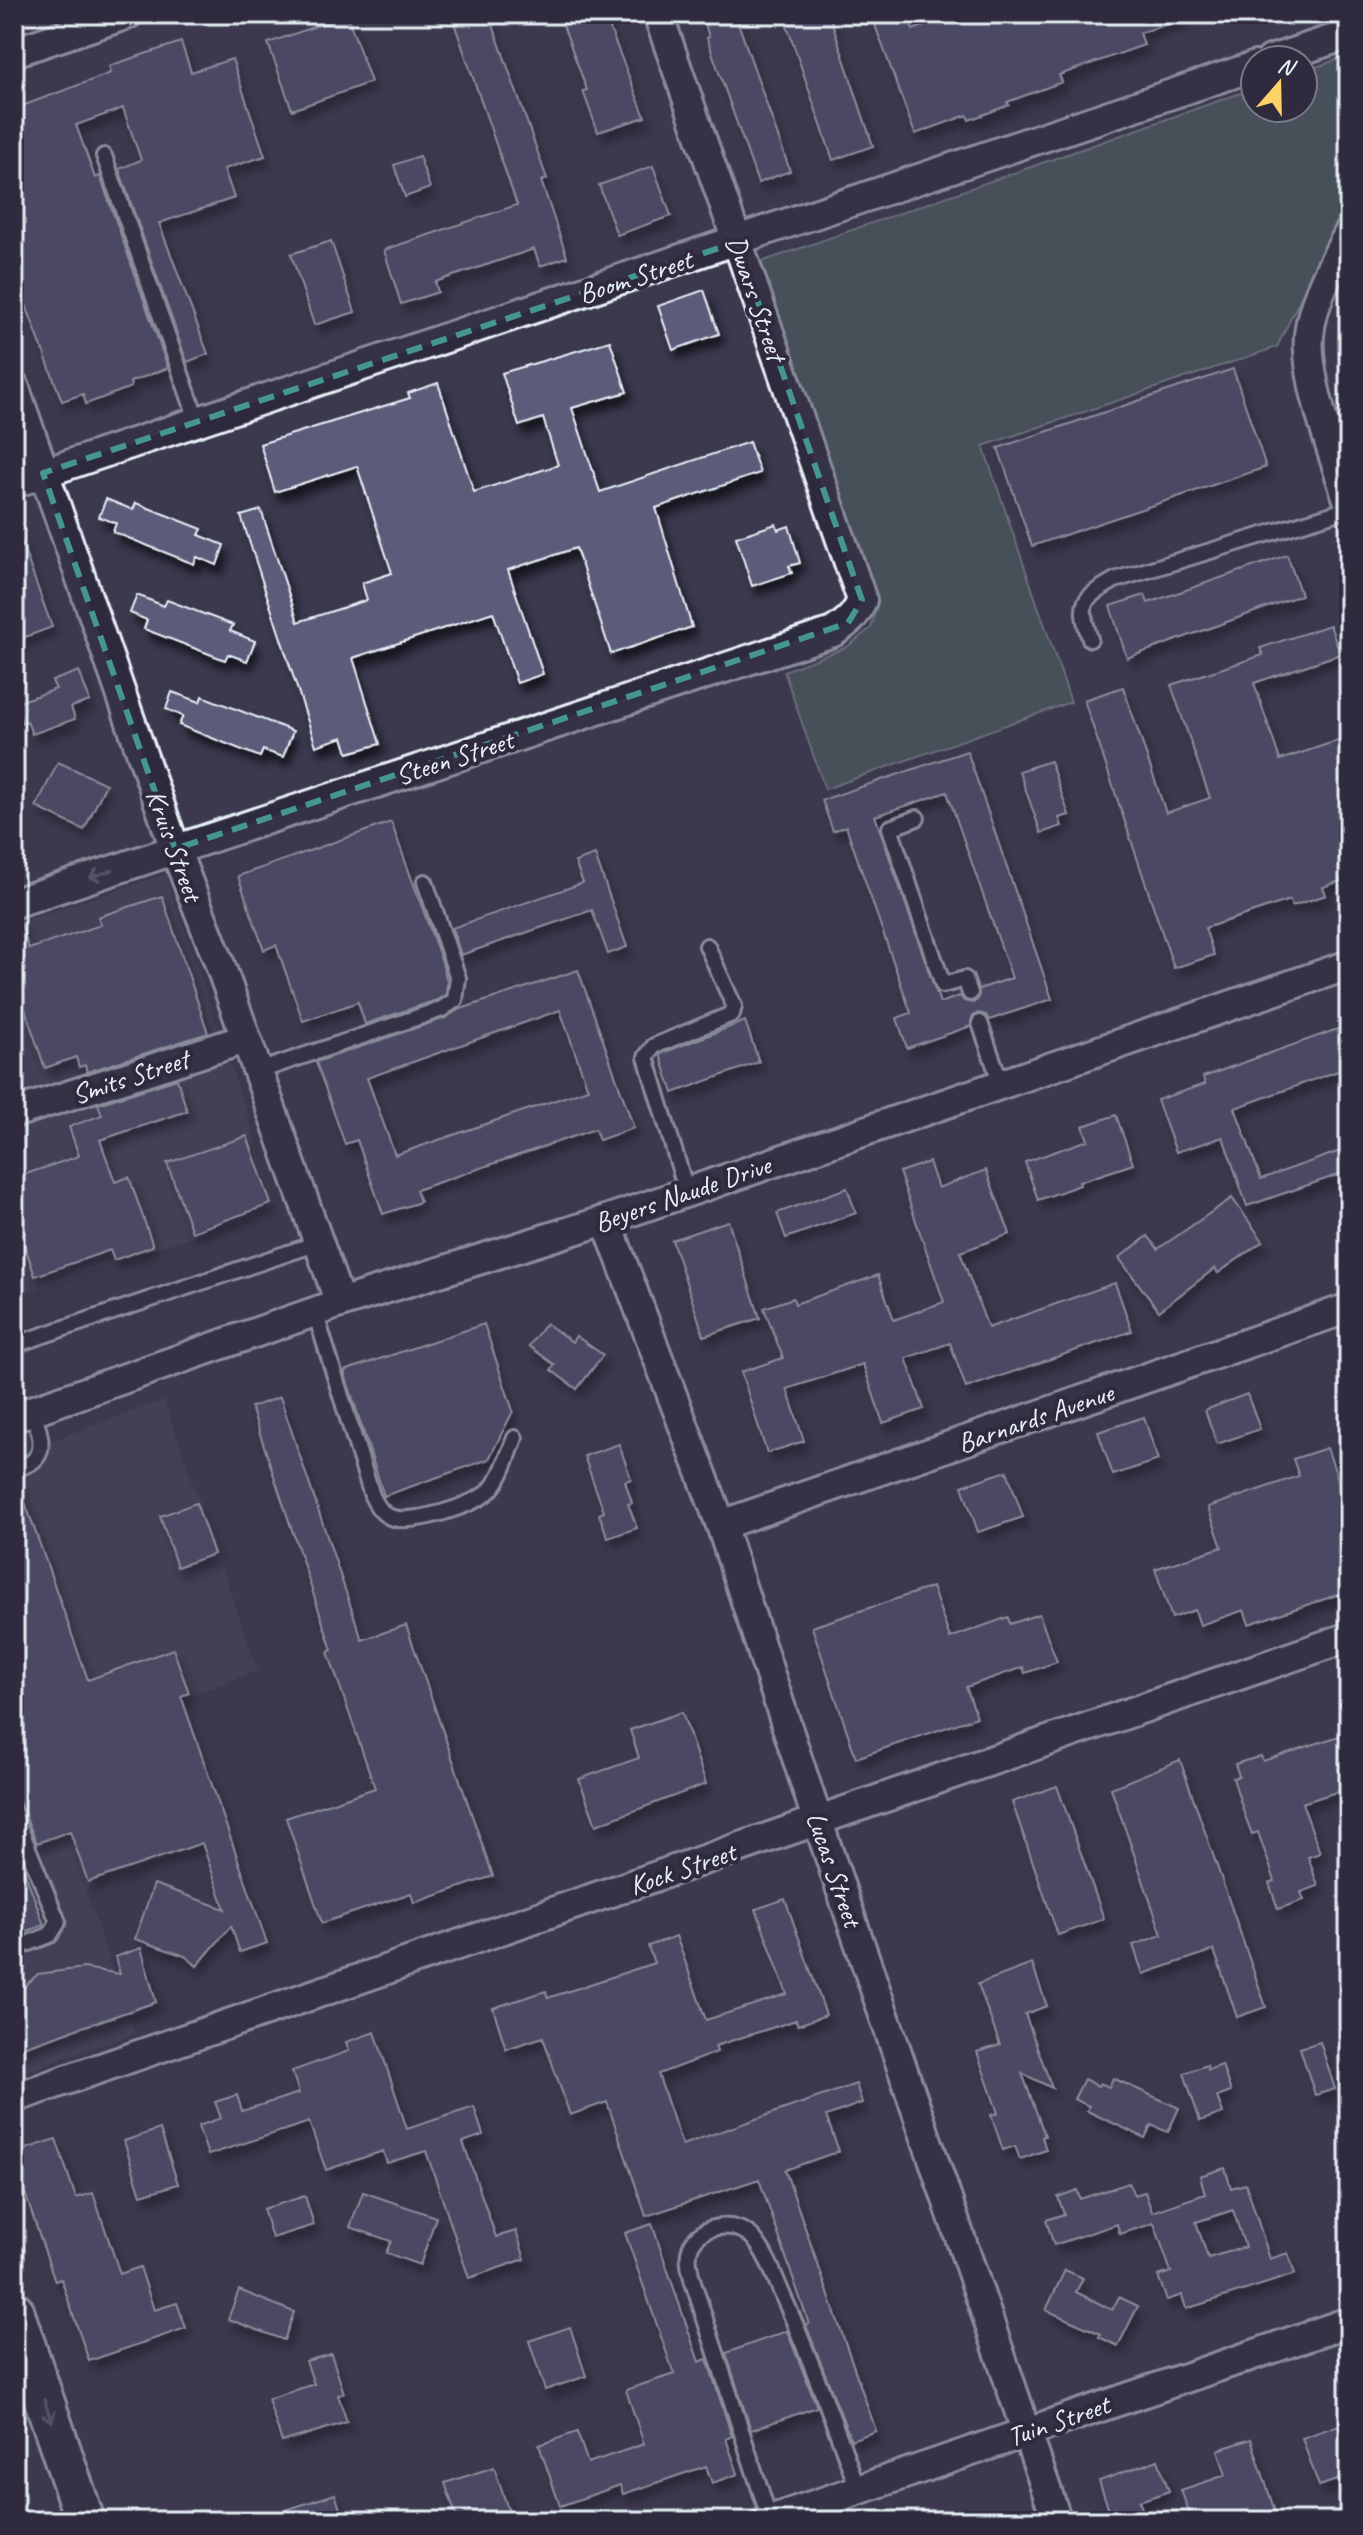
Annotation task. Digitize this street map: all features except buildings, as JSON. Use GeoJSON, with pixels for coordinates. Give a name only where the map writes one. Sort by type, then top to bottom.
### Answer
{"type":"FeatureCollection","features":[{"type":"Feature","properties":{"kind":"main road"},"geometry":{"type":"LineString","coordinates":[[14,2311],[85,2521]]}},
{"type":"Feature","properties":{"kind":"street"},"geometry":{"type":"LineString","coordinates":[[14,52],[128,14]]}},
{"type":"Feature","properties":{"kind":"street","name":"Dwars Street"},"geometry":{"type":"LineString","coordinates":[[658,14],[856,581]]}},
{"type":"Feature","properties":{"kind":"street"},"geometry":{"type":"LineString","coordinates":[[1319,44],[1349,34]]}},
{"type":"Feature","properties":{"kind":"street","name":"Boom Street"},"geometry":{"type":"LineString","coordinates":[[14,483],[1239,71]]}},
{"type":"Feature","properties":{"kind":"street"},"geometry":{"type":"LineString","coordinates":[[1349,233],[1336,286],[1309,336],[1312,377],[1349,502]]}},
{"type":"Feature","properties":{"kind":"street","name":"Kruis Street"},"geometry":{"type":"LineString","coordinates":[[14,386],[175,849],[318,1243],[327,1308]]}},
{"type":"Feature","properties":{"kind":"street","name":"Steen Street"},"geometry":{"type":"LineString","coordinates":[[14,903],[833,632],[848,623],[857,612],[862,600],[856,581]]}},
{"type":"Feature","properties":{"kind":"street","name":"Beyers Naude Drive"},"geometry":{"type":"LineString","coordinates":[[23,1414],[327,1308],[687,1193],[1349,965]]}},
{"type":"Feature","properties":{"kind":"street","name":"Smits Street"},"geometry":{"type":"LineString","coordinates":[[14,1113],[245,1039]]}},
{"type":"Feature","properties":{"kind":"street","name":"Lucas Street"},"geometry":{"type":"LineString","coordinates":[[606,1220],[721,1525],[818,1822],[1057,2521]]}},
{"type":"Feature","properties":{"kind":"street","name":"Barnards Avenue"},"geometry":{"type":"LineString","coordinates":[[721,1525],[1349,1308]]}},
{"type":"Feature","properties":{"kind":"street","name":"Kock Street"},"geometry":{"type":"LineString","coordinates":[[14,2098],[1349,1637]]}},
{"type":"Feature","properties":{"kind":"street","name":"Tuin Street"},"geometry":{"type":"LineString","coordinates":[[768,2521],[1349,2322]]}},
{"type":"Feature","properties":{"kind":"lane"},"geometry":{"type":"LineString","coordinates":[[104,156],[198,422]]}},
{"type":"Feature","properties":{"kind":"lane"},"geometry":{"type":"LineString","coordinates":[[1090,639],[1082,614],[1083,606],[1089,595],[1115,580],[1349,509]]}},
{"type":"Feature","properties":{"kind":"lane"},"geometry":{"type":"LineString","coordinates":[[917,818],[890,828],[943,985],[965,979],[970,993]]}},
{"type":"Feature","properties":{"kind":"lane"},"geometry":{"type":"LineString","coordinates":[[256,1072],[442,1009],[455,1000],[458,978],[425,882]]}},
{"type":"Feature","properties":{"kind":"lane"},"geometry":{"type":"LineString","coordinates":[[687,1193],[646,1057],[654,1046],[732,1014],[734,1006],[707,946]]}},
{"type":"Feature","properties":{"kind":"lane"},"geometry":{"type":"LineString","coordinates":[[980,1023],[1001,1084]]}},
{"type":"Feature","properties":{"kind":"lane"},"geometry":{"type":"LineString","coordinates":[[14,1345],[318,1243]]}},
{"type":"Feature","properties":{"kind":"lane"},"geometry":{"type":"LineString","coordinates":[[327,1308],[372,1496],[380,1510],[390,1518],[431,1515],[481,1498],[500,1475],[515,1438]]}},
{"type":"Feature","properties":{"kind":"lane"},"geometry":{"type":"LineString","coordinates":[[14,1469],[33,1461],[39,1450],[40,1435],[23,1414]]}},
{"type":"Feature","properties":{"kind":"lane"},"geometry":{"type":"LineString","coordinates":[[14,1814],[58,1922],[50,1935],[14,1949]]}},
{"type":"Feature","properties":{"kind":"lane"},"geometry":{"type":"LineString","coordinates":[[768,2521],[689,2263],[692,2245],[716,2228],[731,2226],[743,2229],[755,2239],[769,2263],[817,2373],[858,2490]]}},
{"type":"Feature","properties":{"kind":"highlighted area"},"geometry":{"type":"Polygon","coordinates":[[[737,242],[862,600],[848,623],[175,849],[43,473],[737,242]]]}},
{"type":"Feature","properties":{"kind":"shaded area"},"geometry":{"type":"Polygon","coordinates":[[[165,874],[279,1207],[14,1297],[14,924],[165,874]]]}},
{"type":"Feature","properties":{"kind":"shaded area"},"geometry":{"type":"Polygon","coordinates":[[[164,1400],[258,1671],[144,1712],[192,1851],[85,1889],[135,2034],[14,2076],[14,1454],[164,1400]]]}},
{"type":"Feature","properties":{"kind":"green space"},"geometry":{"type":"Polygon","coordinates":[[[1349,55],[1349,198],[1277,347],[983,446],[1071,702],[825,789],[784,671],[847,647],[871,628],[878,601],[761,262],[1239,94],[1239,124],[1319,124],[1319,66],[1349,55]]]}}]}
